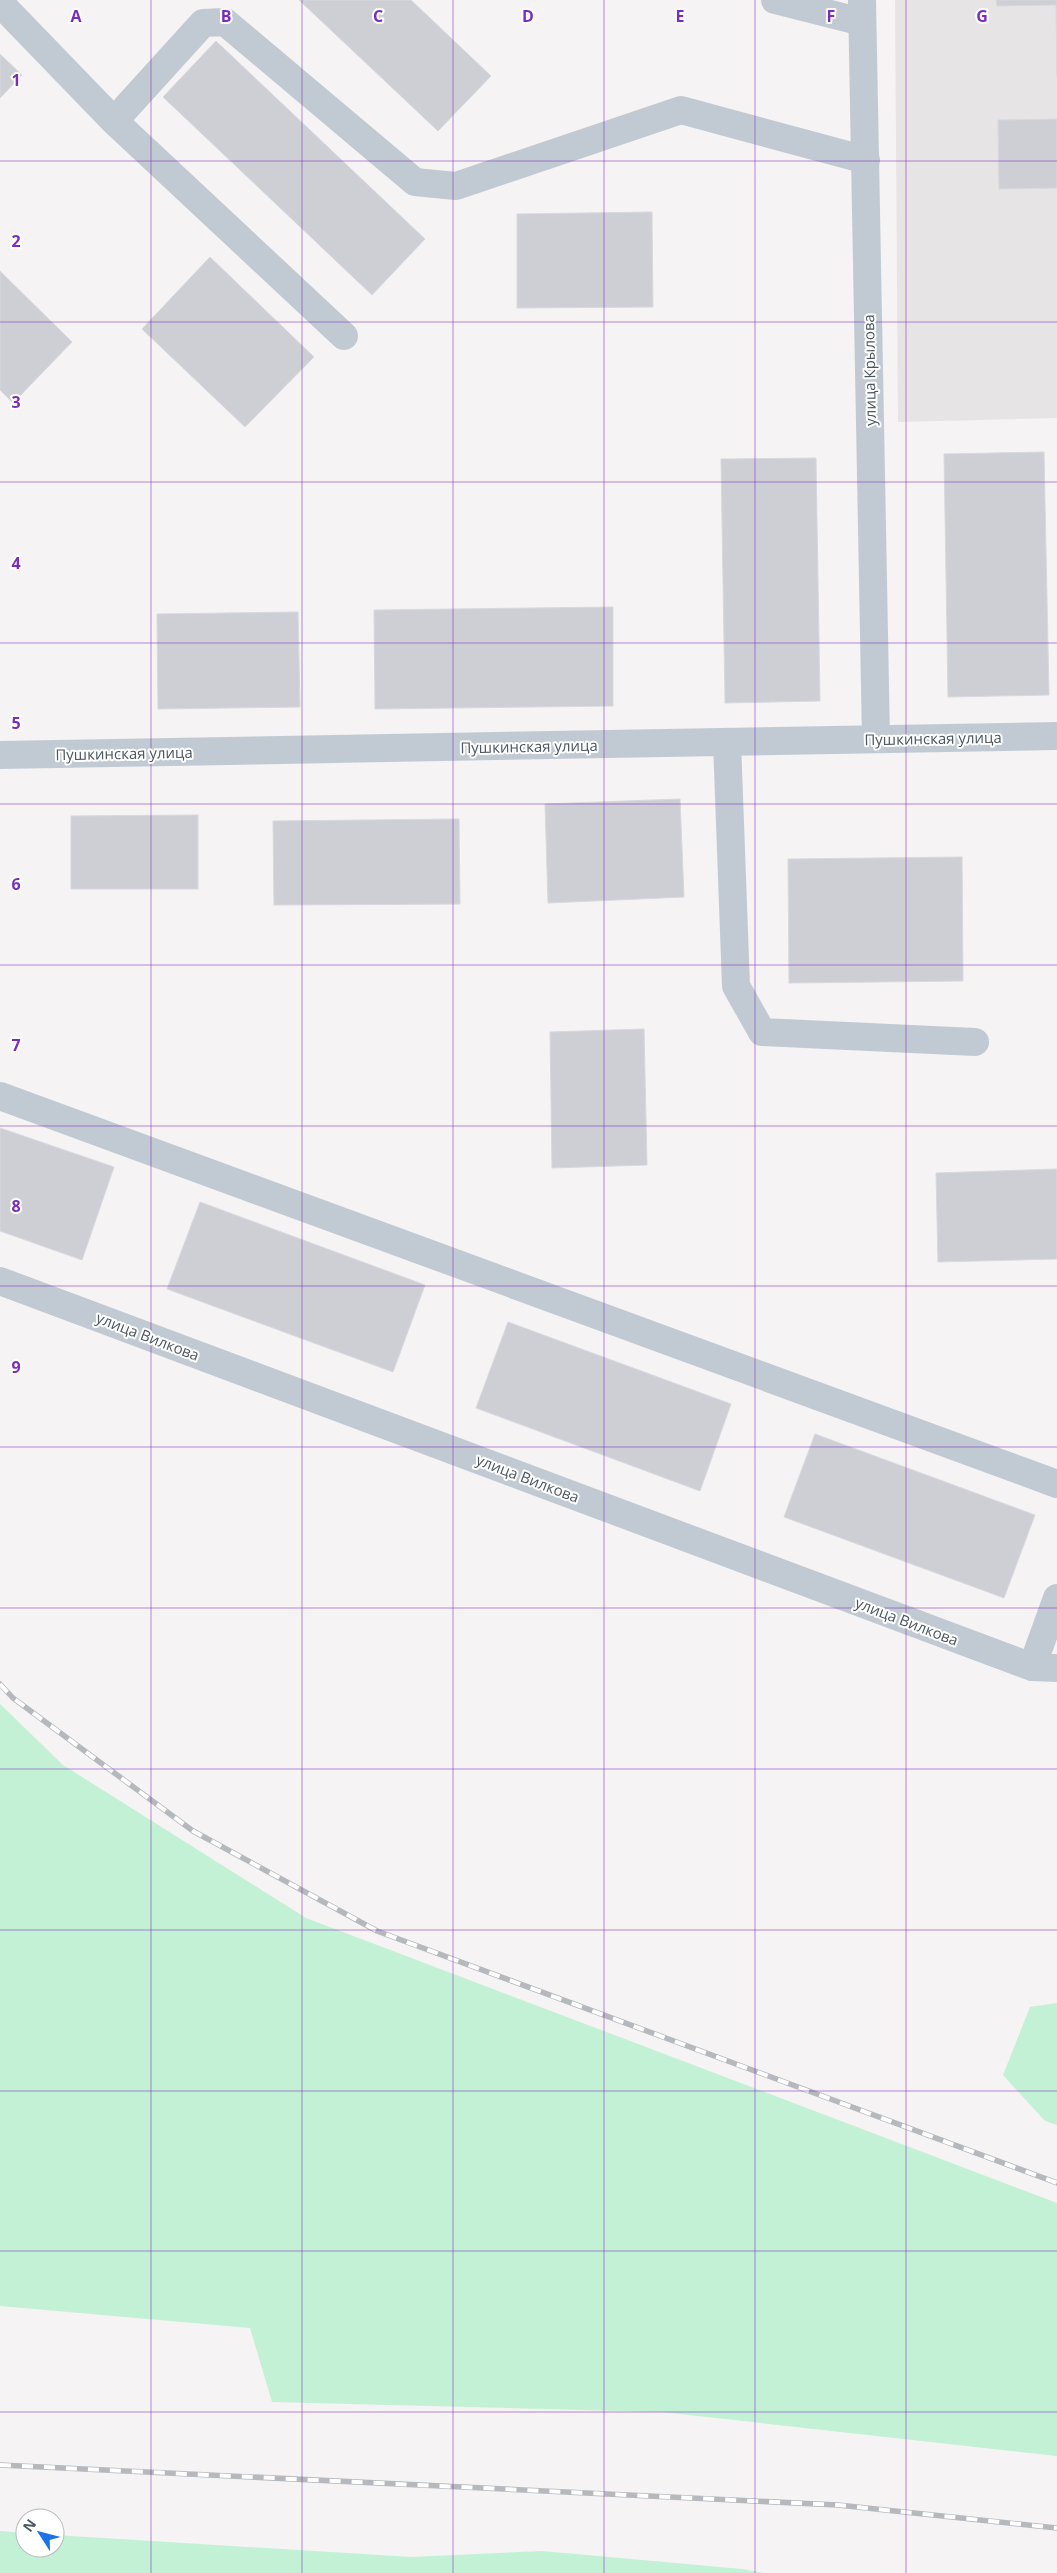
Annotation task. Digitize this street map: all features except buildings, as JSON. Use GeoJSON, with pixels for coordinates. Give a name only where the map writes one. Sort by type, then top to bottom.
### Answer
{"type":"FeatureCollection","features":[{"type":"Feature","properties":{"kind":"street"},"geometry":{"type":"LineString","coordinates":[[775,0],[862,11]]}},
{"type":"Feature","properties":{"kind":"street"},"geometry":{"type":"LineString","coordinates":[[0,3],[114,121],[344,336]]}},
{"type":"Feature","properties":{"kind":"street","name":"улица Крылова"},"geometry":{"type":"LineString","coordinates":[[862,11],[876,739]]}},
{"type":"Feature","properties":{"kind":"street"},"geometry":{"type":"LineString","coordinates":[[114,121],[203,23],[225,22],[415,182],[456,186],[681,110],[866,160]]}},
{"type":"Feature","properties":{"kind":"street","name":"Пушкинская улица"},"geometry":{"type":"LineString","coordinates":[[0,755],[1057,736]]}},
{"type":"Feature","properties":{"kind":"street"},"geometry":{"type":"LineString","coordinates":[[727,742],[736,986],[762,1032],[975,1042]]}},
{"type":"Feature","properties":{"kind":"street"},"geometry":{"type":"LineString","coordinates":[[0,1096],[1057,1484]]}},
{"type":"Feature","properties":{"kind":"street","name":"улица Вилкова"},"geometry":{"type":"LineString","coordinates":[[0,1281],[1045,1668]]}},
{"type":"Feature","properties":{"kind":"street"},"geometry":{"type":"LineString","coordinates":[[1045,1668],[1057,1598]]}},
{"type":"Feature","properties":{"kind":"shaded area"},"geometry":{"type":"Polygon","coordinates":[[[895,0],[1057,0],[1057,418],[898,422],[895,0]]]}},
{"type":"Feature","properties":{"kind":"green space"},"geometry":{"type":"Polygon","coordinates":[[[0,1704],[63,1765],[306,1918],[1057,2203],[1057,2456],[662,2412],[272,2402],[250,2328],[0,2306],[0,1704]]]}},
{"type":"Feature","properties":{"kind":"green space"},"geometry":{"type":"Polygon","coordinates":[[[1057,2003],[1057,2125],[1045,2121],[1003,2075],[1030,2007],[1057,2003]]]}},
{"type":"Feature","properties":{"kind":"green space"},"geometry":{"type":"Polygon","coordinates":[[[0,2531],[15,2532],[15,2558],[65,2558],[65,2536],[411,2557],[542,2551],[742,2569],[764,2573],[0,2573],[0,2531]]]}},
{"type":"Feature","properties":{"kind":"railway"},"geometry":{"type":"LineString","coordinates":[[0,1684],[13,1698],[193,1831],[377,1931],[1057,2183]]}},
{"type":"Feature","properties":{"kind":"railway"},"geometry":{"type":"LineString","coordinates":[[0,2465],[838,2505],[1057,2528]]}}]}
